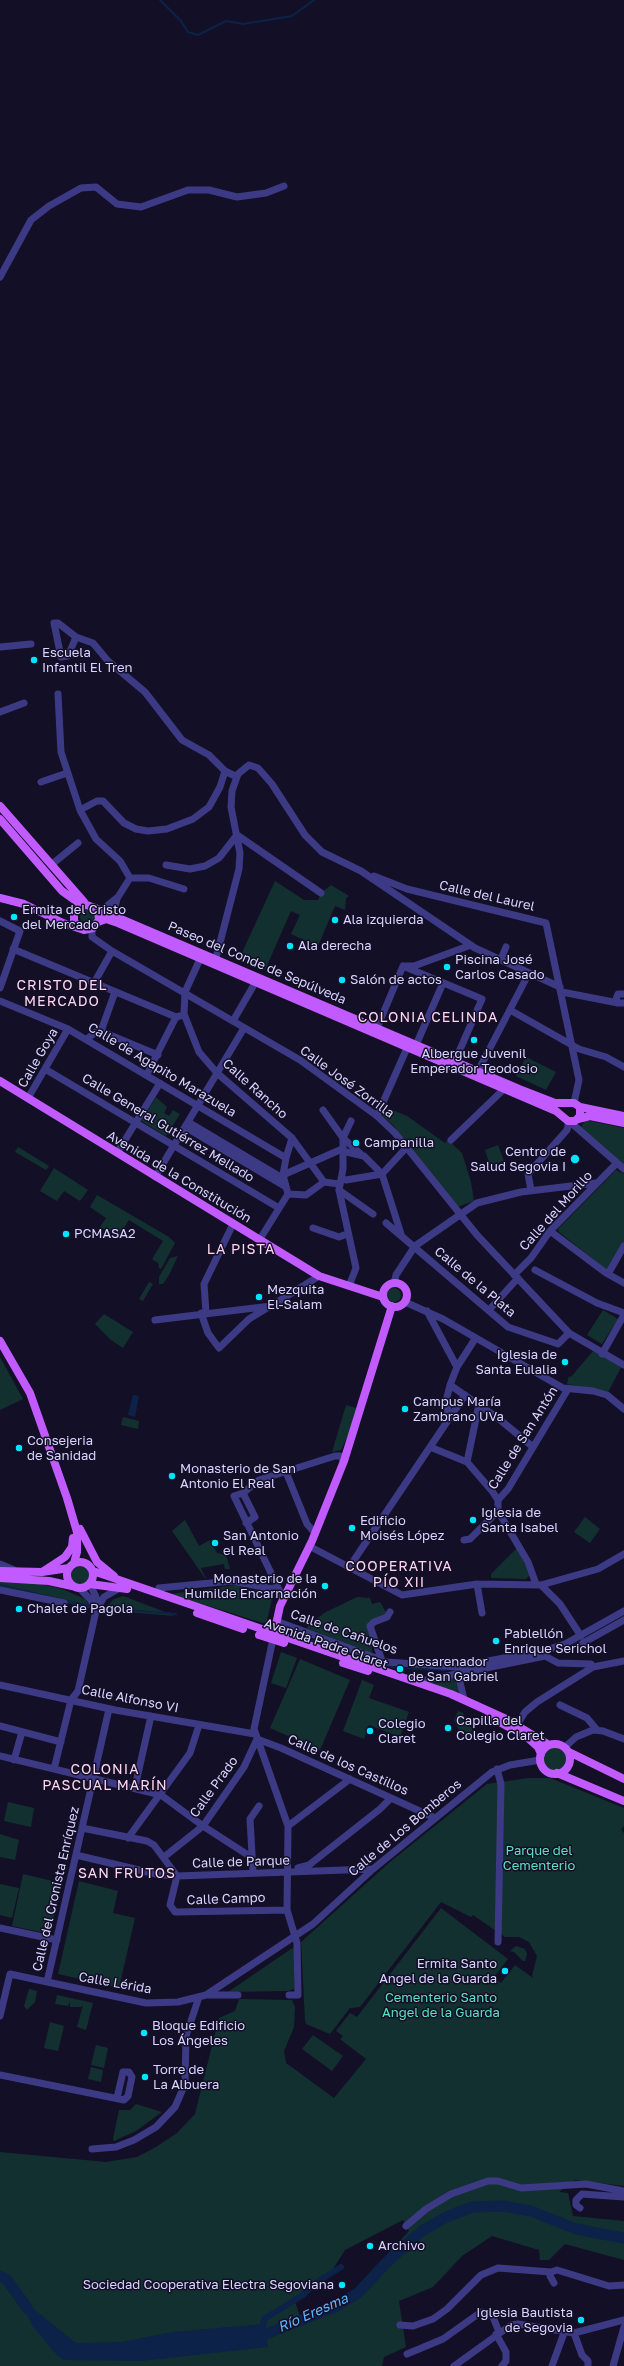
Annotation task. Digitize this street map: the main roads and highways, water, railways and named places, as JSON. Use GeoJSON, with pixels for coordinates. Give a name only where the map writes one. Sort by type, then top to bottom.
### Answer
{"type":"FeatureCollection","features":[{"type":"Feature","properties":{"kind":"main road"},"geometry":{"type":"LineString","coordinates":[[0,806],[86,905]]}},
{"type":"Feature","properties":{"kind":"main road"},"geometry":{"type":"LineString","coordinates":[[0,819],[62,891],[86,905],[98,909],[98,922],[92,928],[79,928],[63,923],[20,902],[0,898]]}},
{"type":"Feature","properties":{"kind":"main road"},"geometry":{"type":"LineString","coordinates":[[79,928],[74,921],[74,914],[79,907],[86,905]]}},
{"type":"Feature","properties":{"kind":"main road","name":"Paseo del Conde de Sepúlveda"},"geometry":{"type":"LineString","coordinates":[[98,909],[216,958],[455,1062],[555,1103],[573,1104],[624,1116]]}},
{"type":"Feature","properties":{"kind":"main road","name":"Paseo del Conde de Sepúlveda"},"geometry":{"type":"LineString","coordinates":[[98,922],[109,920],[562,1115]]}},
{"type":"Feature","properties":{"kind":"main road","name":"Avenida de la Constitución"},"geometry":{"type":"LineString","coordinates":[[0,1081],[319,1276],[384,1297]]}},
{"type":"Feature","properties":{"kind":"main road"},"geometry":{"type":"LineString","coordinates":[[578,1119],[580,1114],[573,1104],[562,1109],[562,1115],[569,1121],[578,1119],[590,1116],[624,1123]]}},
{"type":"Feature","properties":{"kind":"main road"},"geometry":{"type":"LineString","coordinates":[[394,1283],[405,1288],[407,1294],[405,1302],[399,1306],[392,1306],[384,1297],[386,1287],[394,1283]]}},
{"type":"Feature","properties":{"kind":"main road"},"geometry":{"type":"LineString","coordinates":[[274,1638],[276,1621],[283,1598],[315,1533],[344,1461],[392,1306]]}},
{"type":"Feature","properties":{"kind":"main road"},"geometry":{"type":"LineString","coordinates":[[0,1341],[30,1393],[67,1498],[80,1529],[97,1562],[125,1586]]}},
{"type":"Feature","properties":{"kind":"main road"},"geometry":{"type":"LineString","coordinates":[[67,1498],[77,1536],[72,1566],[67,1577],[76,1587]]}},
{"type":"Feature","properties":{"kind":"main road"},"geometry":{"type":"LineString","coordinates":[[42,1572],[60,1562],[72,1547],[73,1532],[67,1498]]}},
{"type":"Feature","properties":{"kind":"main road"},"geometry":{"type":"LineString","coordinates":[[0,1578],[49,1581],[76,1587],[90,1584],[94,1577],[80,1529]]}},
{"type":"Feature","properties":{"kind":"main road"},"geometry":{"type":"LineString","coordinates":[[1,1567],[18,1572],[42,1572],[72,1566],[81,1562],[91,1568]]}},
{"type":"Feature","properties":{"kind":"main road","name":"Avenida Padre Claret"},"geometry":{"type":"LineString","coordinates":[[91,1568],[125,1586],[469,1707],[528,1738],[538,1747],[541,1757]]}},
{"type":"Feature","properties":{"kind":"main road","name":"Avenida Padre Claret"},"geometry":{"type":"LineString","coordinates":[[90,1584],[125,1586]]}},
{"type":"Feature","properties":{"kind":"main road","name":"Avenida Padre Claret"},"geometry":{"type":"LineString","coordinates":[[274,1638],[416,1682],[464,1699],[517,1725],[549,1745]]}},
{"type":"Feature","properties":{"kind":"main road"},"geometry":{"type":"LineString","coordinates":[[624,1779],[556,1744],[549,1745],[541,1757],[546,1770],[568,1777],[581,1784],[624,1801]]}},
{"type":"Feature","properties":{"kind":"main road"},"geometry":{"type":"LineString","coordinates":[[567,1750],[568,1777]]}},
{"type":"Feature","properties":{"kind":"main road"},"geometry":{"type":"LineString","coordinates":[[557,1773],[577,1760],[588,1761]]}},
{"type":"Feature","properties":{"kind":"water"},"geometry":{"type":"Polygon","coordinates":[[[133,1395],[139,1396],[135,1417],[128,1415],[133,1395]]]}},
{"type":"Feature","properties":{"kind":"water"},"geometry":{"type":"Polygon","coordinates":[[[19,2297],[76,2343],[122,2342],[172,2332],[264,2324],[268,2347],[141,2361],[64,2360],[57,2355],[33,2327],[19,2297]]]}},
{"type":"Feature","properties":{"kind":"waterway"},"geometry":{"type":"LineString","coordinates":[[160,0],[181,21],[188,32],[198,35],[226,21],[243,24],[292,16],[314,0]]}},
{"type":"Feature","properties":{"kind":"waterway"},"geometry":{"type":"LineString","coordinates":[[0,1585],[59,1599]]}},
{"type":"Feature","properties":{"kind":"waterway"},"geometry":{"type":"LineString","coordinates":[[63,1600],[90,1606]]}},
{"type":"Feature","properties":{"kind":"waterway"},"geometry":{"type":"LineString","coordinates":[[103,1608],[176,1614]]}},
{"type":"Feature","properties":{"kind":"waterway"},"geometry":{"type":"LineString","coordinates":[[282,1631],[378,1662]]}},
{"type":"Feature","properties":{"kind":"waterway"},"geometry":{"type":"LineString","coordinates":[[565,1648],[581,1641]]}},
{"type":"Feature","properties":{"kind":"waterway"},"geometry":{"type":"LineString","coordinates":[[386,1665],[396,1668],[445,1670]]}},
{"type":"Feature","properties":{"kind":"waterway","name":"Río Eresma"},"geometry":{"type":"LineString","coordinates":[[252,2337],[266,2334],[335,2307],[358,2293],[388,2261],[422,2231],[446,2217],[472,2207],[503,2206],[531,2211],[576,2229],[624,2238]]}},
{"type":"Feature","properties":{"kind":"waterway"},"geometry":{"type":"LineString","coordinates":[[262,2331],[264,2319],[303,2295],[317,2282],[341,2267]]}},
{"type":"Feature","properties":{"kind":"waterway","name":"Río Eresma"},"geometry":{"type":"LineString","coordinates":[[0,2276],[7,2280],[28,2309]]}},
{"type":"Feature","properties":{"kind":"place","name":"Escuela Infantil El Tren"},"geometry":{"type":"Point","coordinates":[34,660]}},
{"type":"Feature","properties":{"kind":"place","name":"Ermita del Cristo del Mercado"},"geometry":{"type":"Point","coordinates":[14,917]}},
{"type":"Feature","properties":{"kind":"place","name":"Ala izquierda"},"geometry":{"type":"Point","coordinates":[335,920]}},
{"type":"Feature","properties":{"kind":"place","name":"Ala derecha"},"geometry":{"type":"Point","coordinates":[290,946]}},
{"type":"Feature","properties":{"kind":"place","name":"Piscina José Carlos Casado"},"geometry":{"type":"Point","coordinates":[447,967]}},
{"type":"Feature","properties":{"kind":"place","name":"Salón de actos"},"geometry":{"type":"Point","coordinates":[342,980]}},
{"type":"Feature","properties":{"kind":"place","name":"Albergue Juvenil Emperador Teodosio"},"geometry":{"type":"Point","coordinates":[474,1040]}},
{"type":"Feature","properties":{"kind":"place","name":"Campanilla"},"geometry":{"type":"Point","coordinates":[356,1143]}},
{"type":"Feature","properties":{"kind":"place","name":"Centro de Salud Segovia I"},"geometry":{"type":"Point","coordinates":[575,1159]}},
{"type":"Feature","properties":{"kind":"place","name":"PCMASA2"},"geometry":{"type":"Point","coordinates":[66,1234]}},
{"type":"Feature","properties":{"kind":"place","name":"Mezquita El-Salam"},"geometry":{"type":"Point","coordinates":[259,1297]}},
{"type":"Feature","properties":{"kind":"place","name":"Iglesia de Santa Eulalia"},"geometry":{"type":"Point","coordinates":[565,1362]}},
{"type":"Feature","properties":{"kind":"place","name":"Campus María Zambrano UVa"},"geometry":{"type":"Point","coordinates":[405,1409]}},
{"type":"Feature","properties":{"kind":"place","name":"Consejeria de Sanidad"},"geometry":{"type":"Point","coordinates":[19,1448]}},
{"type":"Feature","properties":{"kind":"place","name":"Monasterio de San Antonio El Real"},"geometry":{"type":"Point","coordinates":[172,1476]}},
{"type":"Feature","properties":{"kind":"place","name":"Iglesia de Santa Isabel"},"geometry":{"type":"Point","coordinates":[473,1520]}},
{"type":"Feature","properties":{"kind":"place","name":"Edificio Moisés López"},"geometry":{"type":"Point","coordinates":[352,1528]}},
{"type":"Feature","properties":{"kind":"place","name":"San Antonio el Real"},"geometry":{"type":"Point","coordinates":[215,1543]}},
{"type":"Feature","properties":{"kind":"place","name":"Monasterio de la Humilde Encarnación"},"geometry":{"type":"Point","coordinates":[325,1586]}},
{"type":"Feature","properties":{"kind":"place","name":"Chalet de Pagola"},"geometry":{"type":"Point","coordinates":[19,1609]}},
{"type":"Feature","properties":{"kind":"place","name":"Pablellón Enrique Serichol"},"geometry":{"type":"Point","coordinates":[496,1641]}},
{"type":"Feature","properties":{"kind":"place","name":"Desarenador de San Gabriel"},"geometry":{"type":"Point","coordinates":[400,1669]}},
{"type":"Feature","properties":{"kind":"place","name":"Capilla del Colegio Claret"},"geometry":{"type":"Point","coordinates":[448,1728]}},
{"type":"Feature","properties":{"kind":"place","name":"Colegio Claret"},"geometry":{"type":"Point","coordinates":[370,1731]}},
{"type":"Feature","properties":{"kind":"place","name":"Ermita Santo Angel de la Guarda"},"geometry":{"type":"Point","coordinates":[505,1971]}},
{"type":"Feature","properties":{"kind":"place","name":"Bloque Edificio Los Ángeles"},"geometry":{"type":"Point","coordinates":[144,2033]}},
{"type":"Feature","properties":{"kind":"place","name":"Torre de La Albuera"},"geometry":{"type":"Point","coordinates":[145,2077]}},
{"type":"Feature","properties":{"kind":"place","name":"Archivo"},"geometry":{"type":"Point","coordinates":[370,2246]}},
{"type":"Feature","properties":{"kind":"place","name":"Sociedad Cooperativa Electra Segoviana"},"geometry":{"type":"Point","coordinates":[342,2285]}},
{"type":"Feature","properties":{"kind":"place","name":"Iglesia Bautista de Segovia"},"geometry":{"type":"Point","coordinates":[581,2320]}},
{"type":"Feature","properties":{"kind":"district","name":"CRISTO DEL MERCADO"},"geometry":{"type":"Point","coordinates":[62,994]}},
{"type":"Feature","properties":{"kind":"district","name":"COLONIA CELINDA"},"geometry":{"type":"Point","coordinates":[428,1018]}},
{"type":"Feature","properties":{"kind":"district","name":"LA PISTA"},"geometry":{"type":"Point","coordinates":[241,1250]}},
{"type":"Feature","properties":{"kind":"district","name":"COOPERATIVA PÍO XII"},"geometry":{"type":"Point","coordinates":[399,1576]}},
{"type":"Feature","properties":{"kind":"district","name":"COLONIA PASCUAL MARÍN"},"geometry":{"type":"Point","coordinates":[105,1778]}},
{"type":"Feature","properties":{"kind":"district","name":"SAN FRUTOS"},"geometry":{"type":"Point","coordinates":[127,1874]}},
{"type":"Feature","properties":{"kind":"park label","name":"Parque del Cementerio"},"geometry":{"type":"Point","coordinates":[539,1858]}},
{"type":"Feature","properties":{"kind":"park label","name":"Cementerio Santo Angel de la Guarda"},"geometry":{"type":"Point","coordinates":[441,2006]}}]}
